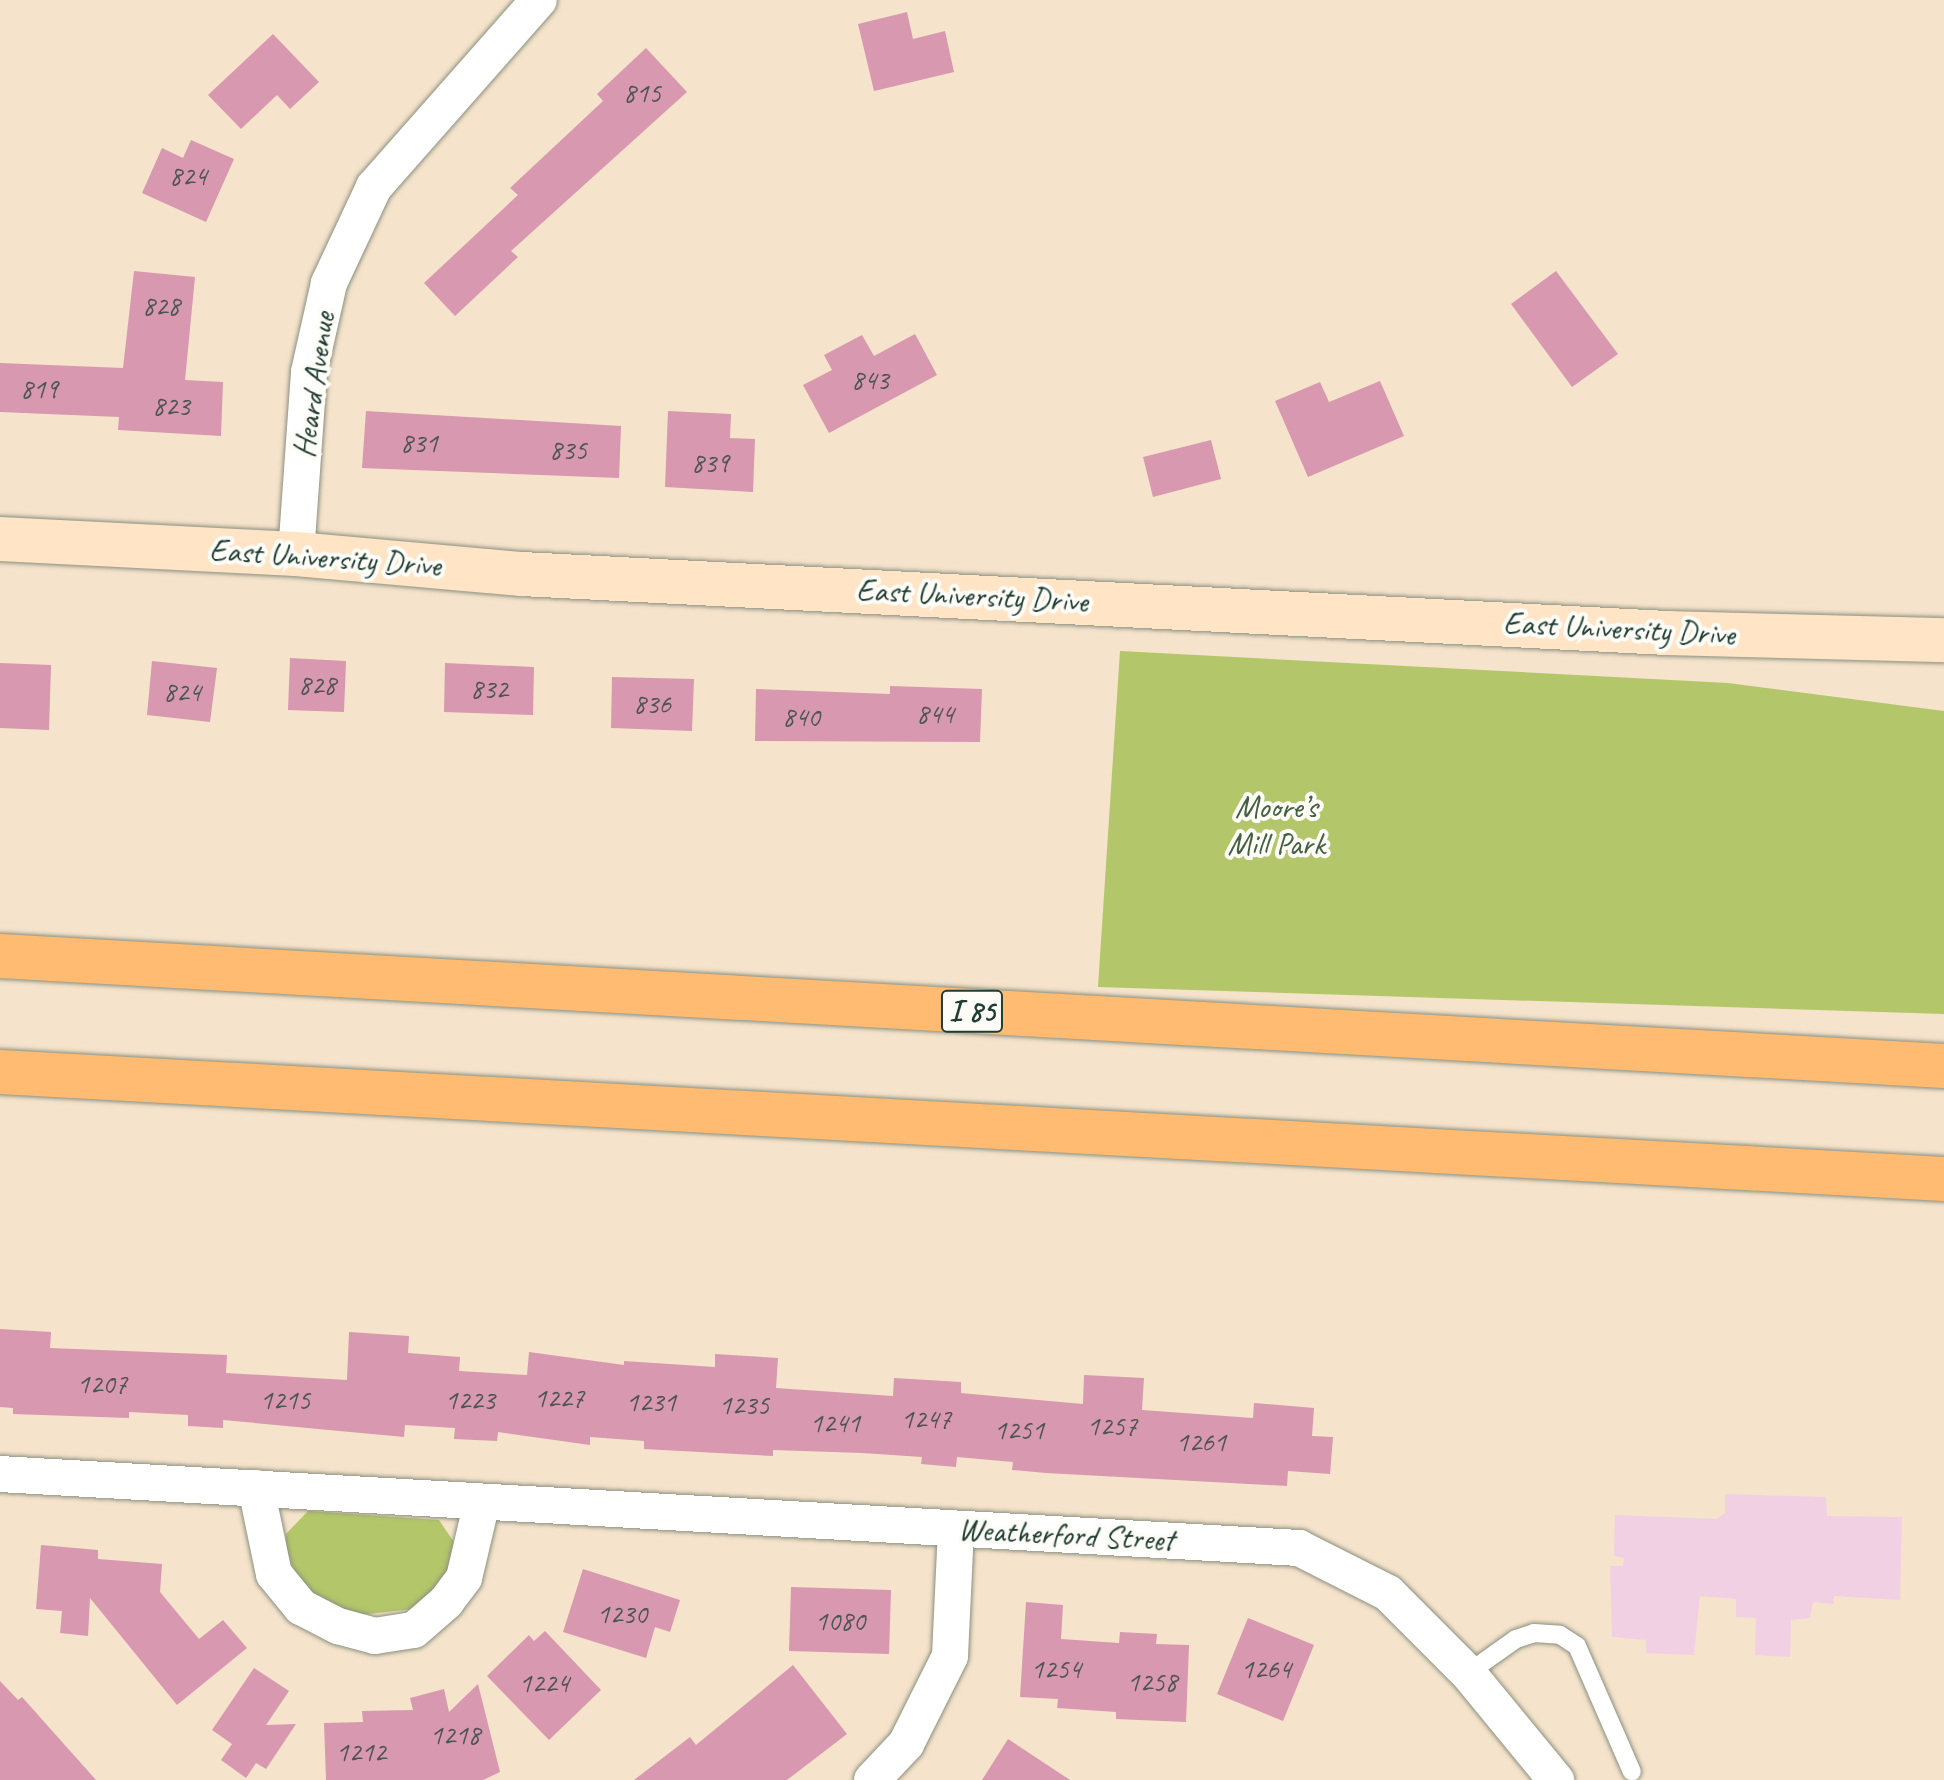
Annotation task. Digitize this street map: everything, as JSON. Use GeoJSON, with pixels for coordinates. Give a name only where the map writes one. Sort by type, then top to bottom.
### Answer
{"type":"FeatureCollection","features":[{"type":"Feature","properties":{"kind":"highway","name":"I 85"},"geometry":{"type":"LineString","coordinates":[[0,956],[1944,1066]]}},
{"type":"Feature","properties":{"kind":"highway"},"geometry":{"type":"LineString","coordinates":[[0,1072],[1944,1179]]}},
{"type":"Feature","properties":{"kind":"main road","name":"East University Drive"},"geometry":{"type":"LineString","coordinates":[[0,539],[296,554],[583,577],[1668,633],[1944,640]]}},
{"type":"Feature","properties":{"kind":"street","name":"Heard Avenue"},"geometry":{"type":"LineString","coordinates":[[296,554],[309,372],[329,283],[374,187],[539,0]]}},
{"type":"Feature","properties":{"kind":"street","name":"Weatherford Street"},"geometry":{"type":"LineString","coordinates":[[0,1474],[1299,1548],[1388,1593],[1468,1673],[1556,1780]]}},
{"type":"Feature","properties":{"kind":"street"},"geometry":{"type":"LineString","coordinates":[[256,1488],[274,1574],[301,1607],[338,1626],[375,1636],[414,1630],[446,1602],[464,1578],[482,1502]]}},
{"type":"Feature","properties":{"kind":"street"},"geometry":{"type":"LineString","coordinates":[[872,1780],[906,1744],[933,1699],[950,1656],[956,1529]]}},
{"type":"Feature","properties":{"kind":"lane"},"geometry":{"type":"LineString","coordinates":[[1468,1673],[1516,1639],[1534,1633],[1560,1635],[1577,1646],[1632,1772]]}},
{"type":"Feature","properties":{"kind":"shaded area"},"geometry":{"type":"Polygon","coordinates":[[[1725,1494],[1826,1497],[1827,1516],[1902,1517],[1900,1600],[1834,1596],[1834,1604],[1813,1602],[1810,1618],[1791,1620],[1790,1657],[1755,1655],[1756,1618],[1736,1617],[1736,1599],[1700,1596],[1694,1655],[1646,1653],[1646,1640],[1612,1637],[1610,1566],[1623,1566],[1624,1558],[1614,1556],[1615,1515],[1717,1519],[1725,1513],[1725,1494]]]}},
{"type":"Feature","properties":{"kind":"green space","name":"Moore’s Mill Park"},"geometry":{"type":"Polygon","coordinates":[[[1120,651],[1728,683],[1944,711],[1944,1014],[1098,987],[1120,651]]]}},
{"type":"Feature","properties":{"kind":"green space"},"geometry":{"type":"Polygon","coordinates":[[[308,1511],[439,1520],[456,1545],[452,1566],[436,1591],[413,1609],[350,1616],[324,1605],[301,1583],[286,1553],[286,1534],[308,1511]]]}},
{"type":"Feature","properties":{"kind":"building"},"geometry":{"type":"Polygon","coordinates":[[[907,12],[913,39],[945,31],[954,72],[874,91],[858,24],[907,12]]]}},
{"type":"Feature","properties":{"kind":"building"},"geometry":{"type":"Polygon","coordinates":[[[273,34],[319,82],[290,109],[277,95],[241,129],[208,95],[273,34]]]}},
{"type":"Feature","properties":{"kind":"building"},"geometry":{"type":"Polygon","coordinates":[[[646,48],[687,92],[511,251],[518,257],[455,316],[424,283],[518,195],[510,188],[603,101],[597,94],[646,48]]]}},
{"type":"Feature","properties":{"kind":"building"},"geometry":{"type":"Polygon","coordinates":[[[191,140],[234,159],[206,222],[142,193],[162,148],[183,158],[191,140]]]}},
{"type":"Feature","properties":{"kind":"building"},"geometry":{"type":"Polygon","coordinates":[[[134,271],[195,277],[185,380],[223,382],[221,436],[118,430],[119,417],[0,412],[0,363],[123,368],[134,271]]]}},
{"type":"Feature","properties":{"kind":"building"},"geometry":{"type":"Polygon","coordinates":[[[1556,271],[1618,354],[1572,387],[1511,304],[1556,271]]]}},
{"type":"Feature","properties":{"kind":"building"},"geometry":{"type":"Polygon","coordinates":[[[915,334],[937,375],[829,433],[803,385],[832,370],[824,355],[862,335],[874,356],[915,334]]]}},
{"type":"Feature","properties":{"kind":"building"},"geometry":{"type":"Polygon","coordinates":[[[1380,381],[1404,436],[1308,477],[1275,401],[1320,382],[1329,402],[1380,381]]]}},
{"type":"Feature","properties":{"kind":"building"},"geometry":{"type":"Polygon","coordinates":[[[366,411],[621,426],[619,478],[362,468],[366,411]]]}},
{"type":"Feature","properties":{"kind":"building"},"geometry":{"type":"Polygon","coordinates":[[[668,411],[731,414],[730,438],[755,439],[753,492],[665,487],[668,411]]]}},
{"type":"Feature","properties":{"kind":"building"},"geometry":{"type":"Polygon","coordinates":[[[1211,440],[1221,479],[1153,497],[1143,457],[1211,440]]]}},
{"type":"Feature","properties":{"kind":"building"},"geometry":{"type":"Polygon","coordinates":[[[290,658],[346,661],[344,712],[288,710],[290,658]]]}},
{"type":"Feature","properties":{"kind":"building"},"geometry":{"type":"Polygon","coordinates":[[[152,661],[217,668],[210,722],[147,715],[152,661]]]}},
{"type":"Feature","properties":{"kind":"building"},"geometry":{"type":"Polygon","coordinates":[[[0,663],[51,665],[49,730],[0,728],[0,663]]]}},
{"type":"Feature","properties":{"kind":"building"},"geometry":{"type":"Polygon","coordinates":[[[445,663],[534,667],[533,715],[444,712],[445,663]]]}},
{"type":"Feature","properties":{"kind":"building"},"geometry":{"type":"Polygon","coordinates":[[[612,677],[694,679],[692,731],[611,728],[612,677]]]}},
{"type":"Feature","properties":{"kind":"building"},"geometry":{"type":"Polygon","coordinates":[[[890,686],[982,689],[980,742],[755,741],[756,689],[890,694],[890,686]]]}},
{"type":"Feature","properties":{"kind":"building"},"geometry":{"type":"Polygon","coordinates":[[[0,1329],[51,1332],[50,1348],[227,1355],[226,1373],[347,1380],[349,1332],[409,1336],[408,1353],[460,1357],[459,1371],[527,1375],[529,1352],[624,1365],[624,1361],[715,1367],[715,1354],[778,1358],[776,1388],[893,1396],[894,1378],[961,1382],[961,1393],[1083,1404],[1084,1375],[1144,1378],[1142,1410],[1253,1418],[1254,1403],[1314,1408],[1312,1436],[1333,1437],[1330,1474],[1288,1471],[1287,1486],[1046,1473],[1012,1470],[1013,1462],[957,1457],[956,1467],[921,1464],[922,1457],[862,1453],[773,1450],[773,1456],[644,1449],[644,1441],[590,1437],[590,1445],[498,1432],[497,1441],[454,1439],[455,1428],[405,1425],[404,1437],[223,1420],[223,1428],[188,1426],[188,1415],[129,1412],[129,1418],[13,1414],[13,1408],[0,1407],[0,1329]]]}},
{"type":"Feature","properties":{"kind":"building"},"geometry":{"type":"Polygon","coordinates":[[[41,1545],[98,1550],[98,1559],[162,1564],[160,1592],[199,1639],[223,1620],[247,1648],[177,1705],[90,1598],[88,1636],[60,1633],[62,1611],[36,1609],[41,1545]]]}},
{"type":"Feature","properties":{"kind":"building"},"geometry":{"type":"Polygon","coordinates":[[[583,1569],[680,1600],[670,1632],[655,1627],[646,1658],[563,1632],[583,1569]]]}},
{"type":"Feature","properties":{"kind":"building"},"geometry":{"type":"Polygon","coordinates":[[[791,1587],[891,1590],[889,1654],[789,1651],[791,1587]]]}},
{"type":"Feature","properties":{"kind":"building"},"geometry":{"type":"Polygon","coordinates":[[[1026,1602],[1063,1605],[1061,1639],[1119,1643],[1120,1632],[1157,1634],[1156,1644],[1189,1645],[1186,1722],[1116,1719],[1116,1712],[1057,1708],[1058,1699],[1020,1697],[1026,1602]]]}},
{"type":"Feature","properties":{"kind":"building"},"geometry":{"type":"Polygon","coordinates":[[[1248,1618],[1314,1645],[1283,1721],[1217,1694],[1248,1618]]]}},
{"type":"Feature","properties":{"kind":"building"},"geometry":{"type":"Polygon","coordinates":[[[545,1631],[601,1690],[549,1740],[487,1676],[529,1635],[534,1641],[545,1631]]]}},
{"type":"Feature","properties":{"kind":"building"},"geometry":{"type":"Polygon","coordinates":[[[793,1665],[847,1734],[787,1780],[634,1780],[690,1737],[696,1745],[793,1665]]]}},
{"type":"Feature","properties":{"kind":"building"},"geometry":{"type":"Polygon","coordinates":[[[254,1668],[289,1691],[266,1725],[296,1724],[266,1769],[256,1763],[246,1778],[221,1760],[232,1744],[212,1730],[254,1668]]]}},
{"type":"Feature","properties":{"kind":"building"},"geometry":{"type":"Polygon","coordinates":[[[0,1681],[18,1700],[22,1697],[96,1780],[0,1780],[0,1681]]]}},
{"type":"Feature","properties":{"kind":"building"},"geometry":{"type":"Polygon","coordinates":[[[478,1684],[500,1772],[483,1780],[326,1780],[324,1723],[363,1722],[362,1711],[413,1710],[410,1698],[444,1689],[449,1712],[478,1684]]]}},
{"type":"Feature","properties":{"kind":"building"},"geometry":{"type":"Polygon","coordinates":[[[1008,1739],[1070,1780],[982,1780],[1008,1739]]]}}]}
